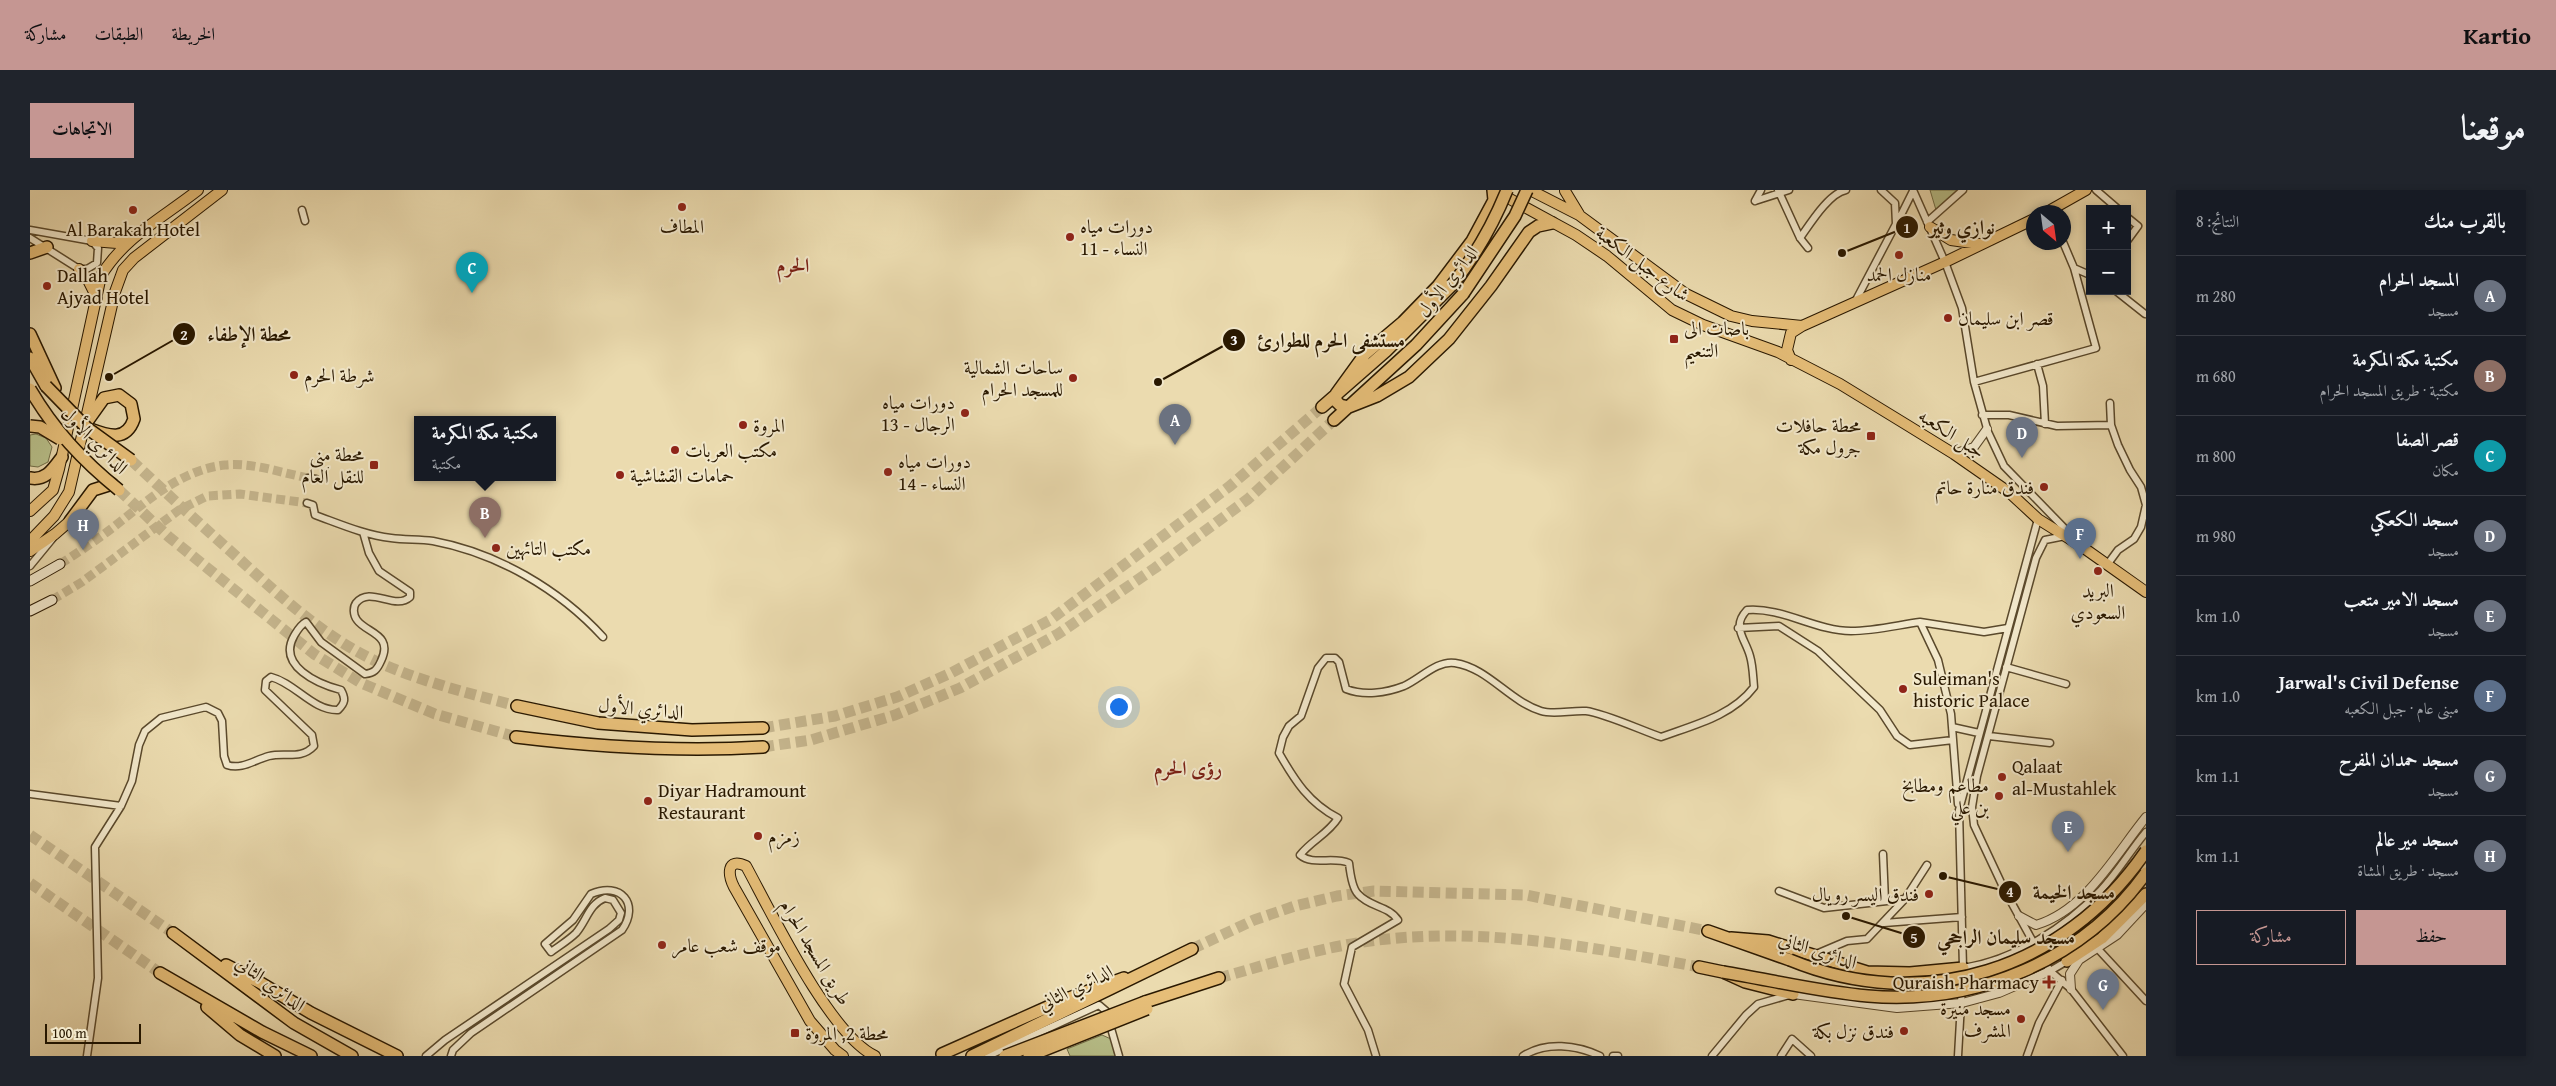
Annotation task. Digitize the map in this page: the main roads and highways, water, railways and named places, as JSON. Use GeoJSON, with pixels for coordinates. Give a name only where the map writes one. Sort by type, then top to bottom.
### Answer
{"type":"FeatureCollection","features":[{"type":"Feature","properties":{"kind":"highway"},"geometry":{"type":"LineString","coordinates":[[1493,190],[1494,200],[1472,241],[1438,286],[1403,322],[1365,354],[1336,394],[1336,401],[1340,405],[1349,407],[1377,396],[1409,377],[1449,339],[1492,286],[1529,232],[1538,226],[1552,223]]}},
{"type":"Feature","properties":{"kind":"highway","name":"الدائري الأول"},"geometry":{"type":"LineString","coordinates":[[1322,407],[1386,352],[1452,285],[1471,261],[1498,212],[1507,190]]}},
{"type":"Feature","properties":{"kind":"highway","name":"الدائري الأول"},"geometry":{"type":"LineString","coordinates":[[1334,420],[1416,345],[1464,294],[1484,265],[1528,192]]}},
{"type":"Feature","properties":{"kind":"highway"},"geometry":{"type":"LineString","coordinates":[[30,253],[47,247]]}},
{"type":"Feature","properties":{"kind":"highway"},"geometry":{"type":"LineString","coordinates":[[30,334],[50,387]]}},
{"type":"Feature","properties":{"kind":"highway","name":"الدائري الأول"},"geometry":{"type":"LineString","coordinates":[[30,358],[50,387],[85,427],[131,460]]}},
{"type":"Feature","properties":{"kind":"highway","name":"الدائري الأول"},"geometry":{"type":"LineString","coordinates":[[30,389],[49,421],[74,450],[116,487],[93,490],[70,521]]}},
{"type":"Feature","properties":{"kind":"highway"},"geometry":{"type":"LineString","coordinates":[[119,395],[131,404],[134,419],[125,433],[119,436],[109,436],[85,427],[104,398],[119,395]]}},
{"type":"Feature","properties":{"kind":"highway"},"geometry":{"type":"LineString","coordinates":[[30,426],[40,426],[74,450]]}},
{"type":"Feature","properties":{"kind":"highway"},"geometry":{"type":"LineString","coordinates":[[30,478],[41,478],[51,472],[62,457]]}},
{"type":"Feature","properties":{"kind":"highway","name":"الدائري الأول"},"geometry":{"type":"LineString","coordinates":[[517,706],[598,723],[692,730],[763,728]]}},
{"type":"Feature","properties":{"kind":"highway","name":"الدائري الأول"},"geometry":{"type":"LineString","coordinates":[[516,737],[574,744],[658,748],[718,750],[763,747]]}},
{"type":"Feature","properties":{"kind":"highway","name":"الدائري الثاني"},"geometry":{"type":"LineString","coordinates":[[1708,932],[1731,938],[1838,977],[1861,981],[1908,984],[1948,981],[1993,970],[2040,950],[2086,918],[2118,888],[2146,851]]}},
{"type":"Feature","properties":{"kind":"highway","name":"الدائري الثاني"},"geometry":{"type":"LineString","coordinates":[[1699,967],[1868,996],[1919,996],[1971,989],[2031,968],[2063,952],[2123,902],[2146,873]]}},
{"type":"Feature","properties":{"kind":"highway"},"geometry":{"type":"LineString","coordinates":[[2067,961],[2102,938],[2146,894]]}},
{"type":"Feature","properties":{"kind":"highway","name":"الدائري الثاني"},"geometry":{"type":"LineString","coordinates":[[173,933],[204,954],[273,1008],[352,1056]]}},
{"type":"Feature","properties":{"kind":"highway"},"geometry":{"type":"LineString","coordinates":[[1731,938],[1768,941],[1837,964],[1868,972],[1910,973],[1963,968]]}},
{"type":"Feature","properties":{"kind":"highway","name":"الدائري الثاني"},"geometry":{"type":"LineString","coordinates":[[972,1056],[1108,986],[1192,949]]}},
{"type":"Feature","properties":{"kind":"highway"},"geometry":{"type":"LineString","coordinates":[[204,954],[259,982],[311,1013],[397,1056]]}},
{"type":"Feature","properties":{"kind":"highway"},"geometry":{"type":"LineString","coordinates":[[160,972],[182,987],[262,1032],[311,1056]]}},
{"type":"Feature","properties":{"kind":"highway"},"geometry":{"type":"LineString","coordinates":[[1723,972],[1745,982],[1793,994]]}},
{"type":"Feature","properties":{"kind":"highway","name":"الدائري الثاني"},"geometry":{"type":"LineString","coordinates":[[1005,1056],[1219,978]]}},
{"type":"Feature","properties":{"kind":"highway"},"geometry":{"type":"LineString","coordinates":[[940,1055],[1061,1001],[1108,986]]}},
{"type":"Feature","properties":{"kind":"highway"},"geometry":{"type":"LineString","coordinates":[[182,987],[240,1035],[275,1056]]}},
{"type":"Feature","properties":{"kind":"highway"},"geometry":{"type":"LineString","coordinates":[[1029,1056],[1146,1006]]}},
{"type":"Feature","properties":{"kind":"main road"},"geometry":{"type":"LineString","coordinates":[[30,511],[53,490],[95,312],[101,276],[109,263],[136,235],[198,190]]}},
{"type":"Feature","properties":{"kind":"main road"},"geometry":{"type":"LineString","coordinates":[[30,541],[54,516],[69,492],[114,292],[123,270],[134,258],[222,190]]}},
{"type":"Feature","properties":{"kind":"main road","name":"شارع جبل الكعبة"},"geometry":{"type":"LineString","coordinates":[[1493,190],[1607,256],[1672,310],[1703,324],[1778,352]]}},
{"type":"Feature","properties":{"kind":"main road"},"geometry":{"type":"LineString","coordinates":[[1566,190],[1579,215]]}},
{"type":"Feature","properties":{"kind":"main road"},"geometry":{"type":"LineString","coordinates":[[2060,205],[2086,190]]}},
{"type":"Feature","properties":{"kind":"main road","name":"شارع جبل الكعبة"},"geometry":{"type":"LineString","coordinates":[[1528,192],[1579,215],[1686,294],[1731,316],[1776,324],[1802,326]]}},
{"type":"Feature","properties":{"kind":"main road"},"geometry":{"type":"LineString","coordinates":[[1791,360],[1787,350],[1791,333],[1802,326],[1856,300],[1946,262],[2026,223]]}},
{"type":"Feature","properties":{"kind":"main road"},"geometry":{"type":"LineString","coordinates":[[1928,225],[1951,240],[1980,244]]}},
{"type":"Feature","properties":{"kind":"main road"},"geometry":{"type":"LineString","coordinates":[[92,241],[117,243],[136,235]]}},
{"type":"Feature","properties":{"kind":"main road"},"geometry":{"type":"LineString","coordinates":[[79,269],[90,283],[97,298]]}},
{"type":"Feature","properties":{"kind":"main road"},"geometry":{"type":"LineString","coordinates":[[95,312],[109,316]]}},
{"type":"Feature","properties":{"kind":"main road","name":"جبل الكعبه"},"geometry":{"type":"LineString","coordinates":[[1778,352],[1840,384],[1954,454],[2010,493],[2038,519],[2081,546],[2146,592]]}},
{"type":"Feature","properties":{"kind":"main road"},"geometry":{"type":"LineString","coordinates":[[30,551],[70,521]]}},
{"type":"Feature","properties":{"kind":"main road"},"geometry":{"type":"LineString","coordinates":[[30,581],[60,564]]}},
{"type":"Feature","properties":{"kind":"main road"},"geometry":{"type":"LineString","coordinates":[[30,611],[52,600]]}},
{"type":"Feature","properties":{"kind":"main road","name":"طريق المسجد الحرام"},"geometry":{"type":"LineString","coordinates":[[837,1054],[810,1021],[734,887],[728,875],[730,867],[735,864],[740,863],[746,866],[786,941],[838,1024],[851,1040],[875,1056]]}},
{"type":"Feature","properties":{"kind":"main road"},"geometry":{"type":"LineString","coordinates":[[960,1056],[964,1044]]}},
{"type":"Feature","properties":{"kind":"tunnel"},"geometry":{"type":"LineString","coordinates":[[763,728],[835,716],[897,697],[951,673],[1050,620],[1230,486],[1322,407]]}},
{"type":"Feature","properties":{"kind":"tunnel"},"geometry":{"type":"LineString","coordinates":[[763,747],[811,740],[895,715],[960,688],[1058,634],[1155,568],[1248,499],[1334,420]]}},
{"type":"Feature","properties":{"kind":"tunnel"},"geometry":{"type":"LineString","coordinates":[[131,460],[270,587],[304,616],[341,642],[380,663],[413,676],[517,706]]}},
{"type":"Feature","properties":{"kind":"tunnel"},"geometry":{"type":"LineString","coordinates":[[60,564],[162,490],[177,481],[208,468],[235,464],[256,466],[308,478]]}},
{"type":"Feature","properties":{"kind":"tunnel"},"geometry":{"type":"LineString","coordinates":[[119,490],[169,537],[314,654],[361,683],[435,714],[516,737]]}},
{"type":"Feature","properties":{"kind":"tunnel"},"geometry":{"type":"LineString","coordinates":[[52,600],[82,582],[179,510],[207,496],[240,494],[307,503]]}},
{"type":"Feature","properties":{"kind":"tunnel"},"geometry":{"type":"LineString","coordinates":[[30,835],[173,933]]}},
{"type":"Feature","properties":{"kind":"tunnel"},"geometry":{"type":"LineString","coordinates":[[30,883],[160,973]]}},
{"type":"Feature","properties":{"kind":"tunnel"},"geometry":{"type":"LineString","coordinates":[[1192,949],[1254,920],[1295,906],[1337,896],[1374,891],[1526,895],[1708,931]]}},
{"type":"Feature","properties":{"kind":"tunnel"},"geometry":{"type":"LineString","coordinates":[[1219,978],[1294,957],[1351,944],[1412,937],[1453,936],[1495,937],[1577,946],[1699,967]]}},
{"type":"Feature","properties":{"kind":"place","name":"المطاف"},"geometry":{"type":"Point","coordinates":[682,207]}},
{"type":"Feature","properties":{"kind":"place","name":"Al Barakah Hotel"},"geometry":{"type":"Point","coordinates":[133,210]}},
{"type":"Feature","properties":{"kind":"place","name":"دورات مياه النساء - 11"},"geometry":{"type":"Point","coordinates":[1070,237]}},
{"type":"Feature","properties":{"kind":"place","name":"نوازي وثير"},"geometry":{"type":"Point","coordinates":[1842,253]}},
{"type":"Feature","properties":{"kind":"place","name":"منازل الحمد"},"geometry":{"type":"Point","coordinates":[1899,255]}},
{"type":"Feature","properties":{"kind":"place","name":"Dallah Ajyad Hotel"},"geometry":{"type":"Point","coordinates":[47,286]}},
{"type":"Feature","properties":{"kind":"place","name":"قصر الصفا"},"geometry":{"type":"Point","coordinates":[472,293]}},
{"type":"Feature","properties":{"kind":"place","name":"قصر ابن سليمان"},"geometry":{"type":"Point","coordinates":[1948,318]}},
{"type":"Feature","properties":{"kind":"place","name":"باصات الى التنعيم"},"geometry":{"type":"Point","coordinates":[1674,339]}},
{"type":"Feature","properties":{"kind":"place","name":"شرطة الحرم"},"geometry":{"type":"Point","coordinates":[294,375]}},
{"type":"Feature","properties":{"kind":"place","name":"محطة الإطفاء"},"geometry":{"type":"Point","coordinates":[109,377]}},
{"type":"Feature","properties":{"kind":"place","name":"ساحات الشمالية للمسجد الحرام"},"geometry":{"type":"Point","coordinates":[1073,378]}},
{"type":"Feature","properties":{"kind":"place","name":"مستشفى الحرم للطوارئ"},"geometry":{"type":"Point","coordinates":[1158,382]}},
{"type":"Feature","properties":{"kind":"place","name":"دورات مياه الرجال - 13"},"geometry":{"type":"Point","coordinates":[965,413]}},
{"type":"Feature","properties":{"kind":"place","name":"المروة"},"geometry":{"type":"Point","coordinates":[743,425]}},
{"type":"Feature","properties":{"kind":"place","name":"محطة حافلات جرول مكة"},"geometry":{"type":"Point","coordinates":[1871,436]}},
{"type":"Feature","properties":{"kind":"place","name":"المسجد الحرام"},"geometry":{"type":"Point","coordinates":[1175,445]}},
{"type":"Feature","properties":{"kind":"place","name":"مكتب العربات"},"geometry":{"type":"Point","coordinates":[675,450]}},
{"type":"Feature","properties":{"kind":"place","name":"مسجد الكعكي"},"geometry":{"type":"Point","coordinates":[2022,458]}},
{"type":"Feature","properties":{"kind":"place","name":"محطة مِنى للنقل العام"},"geometry":{"type":"Point","coordinates":[374,465]}},
{"type":"Feature","properties":{"kind":"place","name":"دورات مياه النساء - 14"},"geometry":{"type":"Point","coordinates":[888,472]}},
{"type":"Feature","properties":{"kind":"place","name":"حمامات القشاشية"},"geometry":{"type":"Point","coordinates":[620,475]}},
{"type":"Feature","properties":{"kind":"place","name":"فندق منارة حاتم"},"geometry":{"type":"Point","coordinates":[2044,487]}},
{"type":"Feature","properties":{"kind":"place","name":"مكتبة مكة المكرمة"},"geometry":{"type":"Point","coordinates":[485,538]}},
{"type":"Feature","properties":{"kind":"place","name":"مكتب التائهين"},"geometry":{"type":"Point","coordinates":[496,548]}},
{"type":"Feature","properties":{"kind":"place","name":"مسجد مير عالم"},"geometry":{"type":"Point","coordinates":[83,550]}},
{"type":"Feature","properties":{"kind":"place","name":"Jarwal's Civil Defense"},"geometry":{"type":"Point","coordinates":[2080,559]}},
{"type":"Feature","properties":{"kind":"place","name":"البريد السعودي"},"geometry":{"type":"Point","coordinates":[2098,571]}},
{"type":"Feature","properties":{"kind":"place","name":"Suleiman's historic Palace"},"geometry":{"type":"Point","coordinates":[1903,689]}},
{"type":"Feature","properties":{"kind":"place","name":"Qalaat al-Mustahlek"},"geometry":{"type":"Point","coordinates":[2002,777]}},
{"type":"Feature","properties":{"kind":"place","name":"مطاعم ومطابخ بن علي"},"geometry":{"type":"Point","coordinates":[1999,796]}},
{"type":"Feature","properties":{"kind":"place","name":"Diyar Hadramount Restaurant"},"geometry":{"type":"Point","coordinates":[648,801]}},
{"type":"Feature","properties":{"kind":"place","name":"زمزم"},"geometry":{"type":"Point","coordinates":[758,836]}},
{"type":"Feature","properties":{"kind":"place","name":"مسجد الامير متعب"},"geometry":{"type":"Point","coordinates":[2068,852]}},
{"type":"Feature","properties":{"kind":"place","name":"مسجد الخيمة"},"geometry":{"type":"Point","coordinates":[1943,876]}},
{"type":"Feature","properties":{"kind":"place","name":"فندق اليسر رويال"},"geometry":{"type":"Point","coordinates":[1929,894]}},
{"type":"Feature","properties":{"kind":"place","name":"مسجد سليمان الراجحي"},"geometry":{"type":"Point","coordinates":[1846,916]}},
{"type":"Feature","properties":{"kind":"place","name":"موقف شعب عامر"},"geometry":{"type":"Point","coordinates":[662,945]}},
{"type":"Feature","properties":{"kind":"place","name":"Quraish Pharmacy"},"geometry":{"type":"Point","coordinates":[2049,982]}},
{"type":"Feature","properties":{"kind":"place","name":"مسجد حمدان المفرح"},"geometry":{"type":"Point","coordinates":[2103,1010]}},
{"type":"Feature","properties":{"kind":"place","name":"مسجد منيرة المشرف"},"geometry":{"type":"Point","coordinates":[2021,1019]}},
{"type":"Feature","properties":{"kind":"place","name":"فندق نزل بكة"},"geometry":{"type":"Point","coordinates":[1904,1031]}},
{"type":"Feature","properties":{"kind":"place","name":"محطة 2, المروة"},"geometry":{"type":"Point","coordinates":[795,1033]}},
{"type":"Feature","properties":{"kind":"district","name":"الحرم"},"geometry":{"type":"Point","coordinates":[793,264]}},
{"type":"Feature","properties":{"kind":"district","name":"رؤى الحرم"},"geometry":{"type":"Point","coordinates":[1188,767]}}]}
